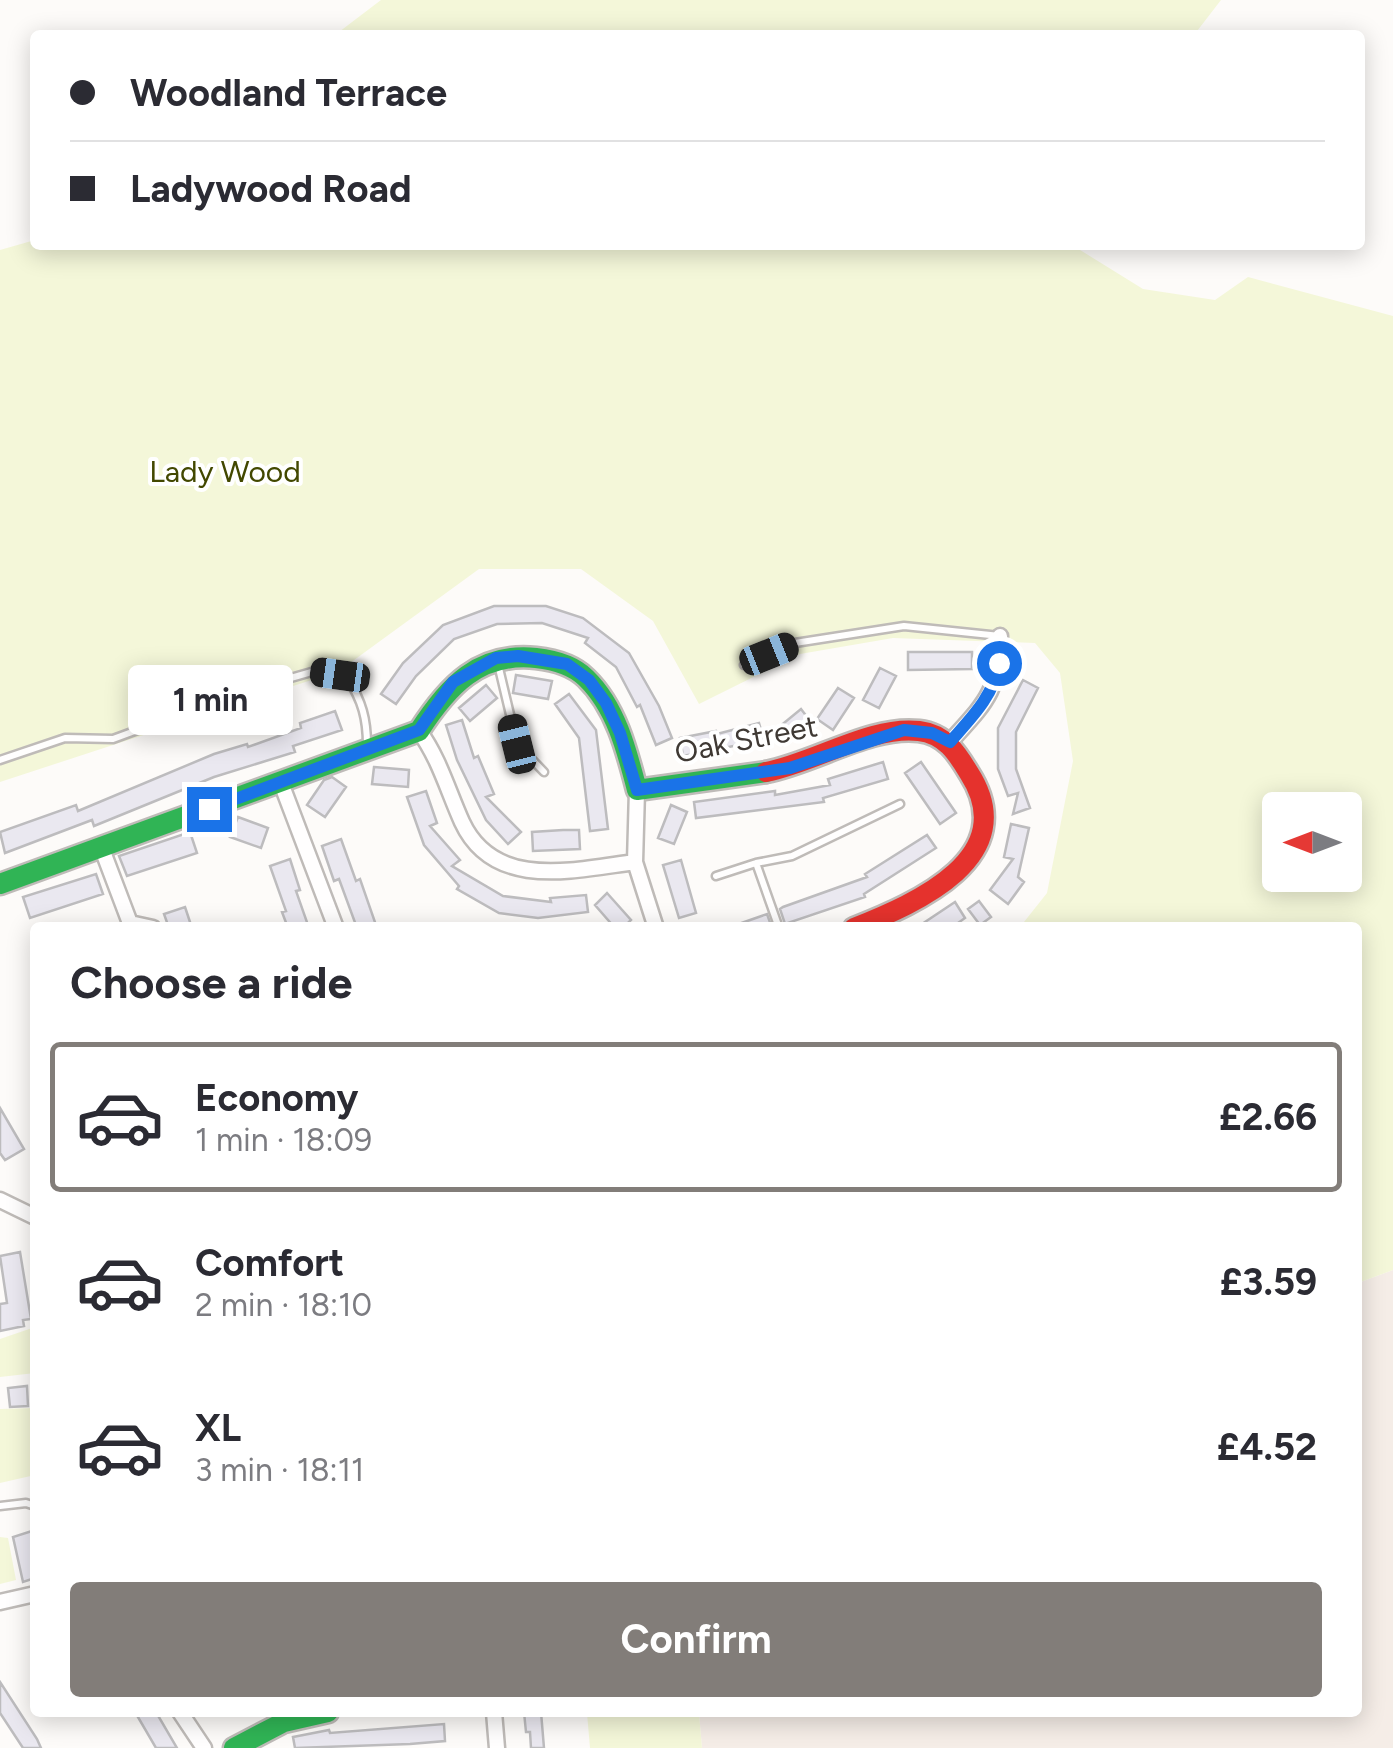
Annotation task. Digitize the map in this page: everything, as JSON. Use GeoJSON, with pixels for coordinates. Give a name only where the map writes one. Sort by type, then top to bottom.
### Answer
{"type":"FeatureCollection","features":[{"type":"Feature","properties":{"kind":"street"},"geometry":{"type":"LineString","coordinates":[[866,922],[930,891],[966,865],[978,846],[985,827],[982,796],[950,742],[996,683],[1000,636]]}},
{"type":"Feature","properties":{"kind":"street","name":"Oak Street"},"geometry":{"type":"LineString","coordinates":[[496,658],[518,656],[567,664],[589,680],[606,703],[620,733],[637,790],[790,768],[904,730],[932,733],[950,742]]}},
{"type":"Feature","properties":{"kind":"street"},"geometry":{"type":"LineString","coordinates":[[0,884],[368,752],[419,730],[453,682],[496,658]]}},
{"type":"Feature","properties":{"kind":"street"},"geometry":{"type":"LineString","coordinates":[[419,730],[432,748],[463,824],[473,841],[491,858],[541,873],[635,862]]}},
{"type":"Feature","properties":{"kind":"street"},"geometry":{"type":"LineString","coordinates":[[281,783],[334,922]]}},
{"type":"Feature","properties":{"kind":"street"},"geometry":{"type":"LineString","coordinates":[[637,790],[635,862],[654,922]]}},
{"type":"Feature","properties":{"kind":"street"},"geometry":{"type":"LineString","coordinates":[[102,848],[127,922]]}},
{"type":"Feature","properties":{"kind":"street"},"geometry":{"type":"LineString","coordinates":[[0,1200],[30,1215]]}},
{"type":"Feature","properties":{"kind":"street"},"geometry":{"type":"LineString","coordinates":[[0,1602],[30,1595]]}},
{"type":"Feature","properties":{"kind":"street"},"geometry":{"type":"LineString","coordinates":[[183,1717],[204,1748]]}},
{"type":"Feature","properties":{"kind":"street"},"geometry":{"type":"LineString","coordinates":[[234,1748],[284,1722],[306,1717]]}},
{"type":"Feature","properties":{"kind":"street"},"geometry":{"type":"LineString","coordinates":[[494,1717],[497,1748]]}},
{"type":"Feature","properties":{"kind":"lane"},"geometry":{"type":"LineString","coordinates":[[744,665],[795,644],[904,626],[1000,636]]}},
{"type":"Feature","properties":{"kind":"lane"},"geometry":{"type":"LineString","coordinates":[[496,658],[517,744],[544,772]]}},
{"type":"Feature","properties":{"kind":"lane"},"geometry":{"type":"LineString","coordinates":[[0,760],[65,738],[112,739],[235,694],[315,671],[348,679],[367,720],[368,752]]}},
{"type":"Feature","properties":{"kind":"lane"},"geometry":{"type":"LineString","coordinates":[[716,876],[756,862],[792,856],[900,804]]}},
{"type":"Feature","properties":{"kind":"lane"},"geometry":{"type":"LineString","coordinates":[[756,862],[777,922]]}},
{"type":"Feature","properties":{"kind":"lane"},"geometry":{"type":"LineString","coordinates":[[0,1506],[30,1504]]}},
{"type":"Feature","properties":{"kind":"shaded area"},"geometry":{"type":"Polygon","coordinates":[[[1393,1270],[1393,1748],[702,1748],[699,1717],[1362,1717],[1362,1282],[1393,1270]]]}},
{"type":"Feature","properties":{"kind":"green space"},"geometry":{"type":"Polygon","coordinates":[[[381,0],[1221,0],[1198,30],[342,30],[381,0]]]}},
{"type":"Feature","properties":{"kind":"green space","name":"Lady Wood"},"geometry":{"type":"Polygon","coordinates":[[[30,241],[30,250],[1080,250],[1143,289],[1215,300],[1248,277],[1393,316],[1393,1270],[1362,1282],[1362,922],[1024,922],[1047,893],[1073,761],[1060,673],[1035,643],[893,638],[800,654],[699,704],[653,621],[581,569],[479,569],[339,671],[0,782],[0,250],[30,241]]]}},
{"type":"Feature","properties":{"kind":"green space"},"geometry":{"type":"Polygon","coordinates":[[[30,1329],[30,1374],[0,1377],[0,1339],[30,1329]]]}},
{"type":"Feature","properties":{"kind":"green space"},"geometry":{"type":"Polygon","coordinates":[[[30,1408],[30,1476],[0,1483],[0,1409],[30,1408]]]}},
{"type":"Feature","properties":{"kind":"green space"},"geometry":{"type":"Polygon","coordinates":[[[0,1537],[8,1538],[16,1580],[0,1584],[0,1537]]]}},
{"type":"Feature","properties":{"kind":"green space"},"geometry":{"type":"Polygon","coordinates":[[[587,1717],[699,1717],[702,1748],[590,1748],[587,1717]]]}},
{"type":"Feature","properties":{"kind":"building"},"geometry":{"type":"Polygon","coordinates":[[[494,606],[546,606],[583,618],[629,653],[672,738],[656,745],[640,705],[637,707],[616,667],[585,643],[588,638],[542,623],[497,624],[454,639],[416,676],[396,704],[381,694],[403,663],[443,625],[494,606]]]}},
{"type":"Feature","properties":{"kind":"building"},"geometry":{"type":"Polygon","coordinates":[[[908,652],[972,652],[972,669],[908,670],[908,652]]]}},
{"type":"Feature","properties":{"kind":"building"},"geometry":{"type":"Polygon","coordinates":[[[880,668],[896,676],[879,708],[863,700],[880,668]]]}},
{"type":"Feature","properties":{"kind":"building"},"geometry":{"type":"Polygon","coordinates":[[[516,675],[552,681],[548,699],[513,693],[516,675]]]}},
{"type":"Feature","properties":{"kind":"building"},"geometry":{"type":"Polygon","coordinates":[[[1023,680],[1038,688],[1016,732],[1016,769],[1030,808],[1013,814],[1018,793],[1008,796],[998,769],[998,728],[1023,680]]]}},
{"type":"Feature","properties":{"kind":"building"},"geometry":{"type":"Polygon","coordinates":[[[486,685],[497,698],[470,721],[459,708],[486,685]]]}},
{"type":"Feature","properties":{"kind":"building"},"geometry":{"type":"Polygon","coordinates":[[[838,688],[854,698],[833,730],[817,719],[838,688]]]}},
{"type":"Feature","properties":{"kind":"building"},"geometry":{"type":"Polygon","coordinates":[[[569,694],[596,730],[608,829],[590,831],[579,738],[555,704],[569,694]]]}},
{"type":"Feature","properties":{"kind":"building"},"geometry":{"type":"Polygon","coordinates":[[[801,709],[811,722],[783,745],[773,732],[801,709]]]}},
{"type":"Feature","properties":{"kind":"building"},"geometry":{"type":"Polygon","coordinates":[[[335,711],[342,730],[293,746],[295,752],[214,777],[94,826],[92,820],[5,853],[0,832],[76,805],[78,811],[214,754],[247,744],[248,747],[335,711]]]}},
{"type":"Feature","properties":{"kind":"building"},"geometry":{"type":"Polygon","coordinates":[[[462,720],[474,758],[478,756],[494,794],[486,797],[521,832],[508,844],[486,820],[457,760],[446,725],[462,720]]]}},
{"type":"Feature","properties":{"kind":"building"},"geometry":{"type":"Polygon","coordinates":[[[759,723],[764,740],[683,756],[680,738],[759,723]]]}},
{"type":"Feature","properties":{"kind":"building"},"geometry":{"type":"Polygon","coordinates":[[[883,762],[888,779],[823,798],[824,802],[696,818],[694,802],[775,791],[775,795],[830,785],[828,779],[883,762]]]}},
{"type":"Feature","properties":{"kind":"building"},"geometry":{"type":"Polygon","coordinates":[[[921,762],[956,813],[940,824],[905,773],[921,762]]]}},
{"type":"Feature","properties":{"kind":"building"},"geometry":{"type":"Polygon","coordinates":[[[374,767],[409,770],[408,787],[372,784],[374,767]]]}},
{"type":"Feature","properties":{"kind":"building"},"geometry":{"type":"Polygon","coordinates":[[[332,777],[346,787],[325,817],[307,805],[324,780],[332,777]]]}},
{"type":"Feature","properties":{"kind":"building"},"geometry":{"type":"Polygon","coordinates":[[[426,791],[437,823],[430,826],[460,860],[452,866],[503,896],[551,902],[550,898],[586,895],[588,912],[538,918],[499,913],[457,889],[459,886],[424,845],[407,797],[426,791]]]}},
{"type":"Feature","properties":{"kind":"building"},"geometry":{"type":"Polygon","coordinates":[[[671,805],[687,812],[674,844],[658,838],[671,805]]]}},
{"type":"Feature","properties":{"kind":"building"},"geometry":{"type":"Polygon","coordinates":[[[238,817],[268,828],[261,848],[230,837],[238,817]]]}},
{"type":"Feature","properties":{"kind":"building"},"geometry":{"type":"Polygon","coordinates":[[[1011,824],[1029,828],[1018,877],[1024,882],[1008,904],[990,890],[1013,859],[1004,857],[1011,824]]]}},
{"type":"Feature","properties":{"kind":"building"},"geometry":{"type":"Polygon","coordinates":[[[579,830],[580,849],[533,851],[532,832],[579,830]]]}},
{"type":"Feature","properties":{"kind":"building"},"geometry":{"type":"Polygon","coordinates":[[[190,832],[197,853],[127,876],[119,856],[190,832]]]}},
{"type":"Feature","properties":{"kind":"building"},"geometry":{"type":"Polygon","coordinates":[[[927,835],[936,848],[864,894],[865,897],[784,922],[780,909],[783,907],[867,877],[865,874],[927,835]]]}},
{"type":"Feature","properties":{"kind":"building"},"geometry":{"type":"Polygon","coordinates":[[[341,839],[375,922],[355,922],[322,846],[341,839]]]}},
{"type":"Feature","properties":{"kind":"building"},"geometry":{"type":"Polygon","coordinates":[[[290,859],[307,922],[286,922],[282,912],[286,911],[270,866],[290,859]]]}},
{"type":"Feature","properties":{"kind":"building"},"geometry":{"type":"Polygon","coordinates":[[[681,860],[696,913],[679,918],[663,865],[681,860]]]}},
{"type":"Feature","properties":{"kind":"building"},"geometry":{"type":"Polygon","coordinates":[[[96,874],[103,894],[30,918],[23,897],[96,874]]]}},
{"type":"Feature","properties":{"kind":"building"},"geometry":{"type":"Polygon","coordinates":[[[607,893],[631,920],[610,922],[595,905],[607,893]]]}},
{"type":"Feature","properties":{"kind":"building"},"geometry":{"type":"Polygon","coordinates":[[[979,901],[991,917],[978,922],[968,909],[979,901]]]}},
{"type":"Feature","properties":{"kind":"building"},"geometry":{"type":"Polygon","coordinates":[[[955,902],[965,918],[959,922],[925,922],[955,902]]]}},
{"type":"Feature","properties":{"kind":"building"},"geometry":{"type":"Polygon","coordinates":[[[185,907],[190,922],[167,922],[164,914],[185,907]]]}},
{"type":"Feature","properties":{"kind":"building"},"geometry":{"type":"Polygon","coordinates":[[[767,914],[770,922],[744,922],[767,914]]]}},
{"type":"Feature","properties":{"kind":"building"},"geometry":{"type":"Polygon","coordinates":[[[0,1108],[24,1149],[5,1160],[0,1153],[0,1108]]]}},
{"type":"Feature","properties":{"kind":"building"},"geometry":{"type":"Polygon","coordinates":[[[20,1252],[30,1319],[23,1320],[24,1326],[0,1331],[0,1304],[7,1303],[0,1256],[20,1252]]]}},
{"type":"Feature","properties":{"kind":"building"},"geometry":{"type":"Polygon","coordinates":[[[27,1386],[28,1406],[10,1407],[8,1388],[27,1386]]]}},
{"type":"Feature","properties":{"kind":"building"},"geometry":{"type":"Polygon","coordinates":[[[30,1532],[30,1580],[23,1582],[13,1537],[30,1532]]]}},
{"type":"Feature","properties":{"kind":"building"},"geometry":{"type":"Polygon","coordinates":[[[0,1682],[41,1748],[23,1748],[0,1713],[0,1682]]]}},
{"type":"Feature","properties":{"kind":"building"},"geometry":{"type":"Polygon","coordinates":[[[138,1717],[159,1717],[177,1748],[156,1748],[138,1717]]]}},
{"type":"Feature","properties":{"kind":"building"},"geometry":{"type":"Polygon","coordinates":[[[524,1717],[541,1717],[544,1748],[531,1748],[530,1732],[526,1732],[524,1717]]]}},
{"type":"Feature","properties":{"kind":"building"},"geometry":{"type":"Polygon","coordinates":[[[444,1724],[445,1741],[295,1748],[293,1737],[329,1730],[330,1733],[444,1724]]]}},
{"type":"Feature","properties":{"kind":"traffic: fast"},"geometry":{"type":"LineString","coordinates":[[0,884],[419,731],[441,700],[467,675],[498,661],[516,658],[556,662],[586,678],[613,716],[637,790],[766,772]]}},
{"type":"Feature","properties":{"kind":"traffic: fast"},"geometry":{"type":"LineString","coordinates":[[234,1748],[284,1722],[306,1717]]}},
{"type":"Feature","properties":{"kind":"traffic: jam"},"geometry":{"type":"LineString","coordinates":[[766,772],[863,739],[901,731],[928,733],[955,752],[982,803],[983,829],[973,852],[955,873],[932,890],[868,922]]}},
{"type":"Feature","properties":{"kind":"route"},"geometry":{"type":"LineString","coordinates":[[209,809],[419,730],[453,682],[496,658],[518,656],[567,664],[589,680],[606,703],[620,733],[637,790],[790,768],[904,730],[932,733],[950,742],[996,683],[999,663]]}}]}
